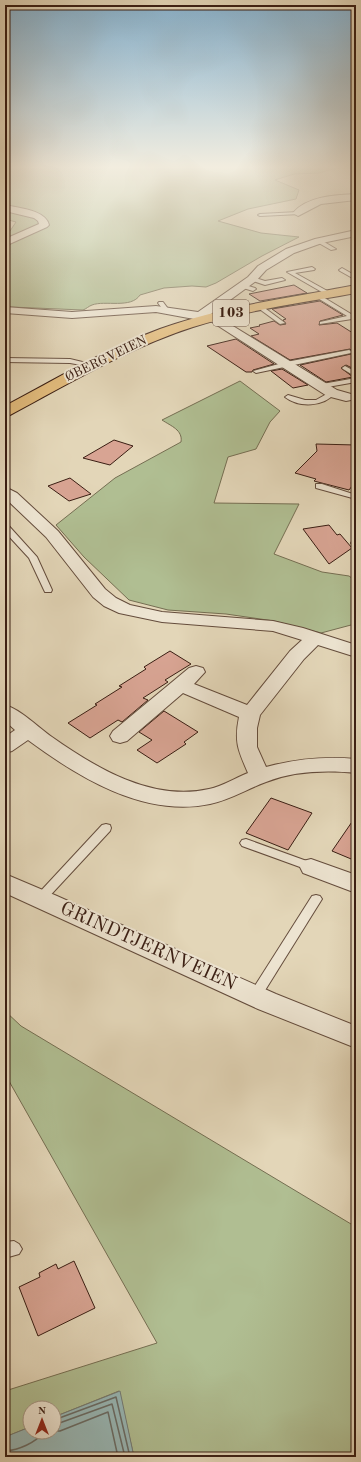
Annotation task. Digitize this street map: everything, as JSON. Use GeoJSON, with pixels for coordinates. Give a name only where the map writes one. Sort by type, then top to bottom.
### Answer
{"type":"FeatureCollection","features":[{"type":"Feature","properties":{"kind":"main road","name":"ØBERGVEIEN"},"geometry":{"type":"LineString","coordinates":[[5,412],[92,365],[150,337],[204,318],[356,289]]}},
{"type":"Feature","properties":{"kind":"street"},"geometry":{"type":"LineString","coordinates":[[5,243],[22,235]]}},
{"type":"Feature","properties":{"kind":"street"},"geometry":{"type":"LineString","coordinates":[[204,318],[242,286],[252,284],[262,268],[290,251],[319,241],[350,235]]}},
{"type":"Feature","properties":{"kind":"street","name":"ØBERGVEIEN"},"geometry":{"type":"LineString","coordinates":[[5,310],[72,315],[163,306],[188,315],[204,318],[287,364],[327,389],[351,397]]}},
{"type":"Feature","properties":{"kind":"street"},"geometry":{"type":"LineString","coordinates":[[5,492],[12,496],[52,534],[99,593],[110,602],[139,613],[162,617],[273,626],[356,651]]}},
{"type":"Feature","properties":{"kind":"street"},"geometry":{"type":"LineString","coordinates":[[260,776],[247,747],[246,728],[250,714],[297,655],[314,638]]}},
{"type":"Feature","properties":{"kind":"street"},"geometry":{"type":"LineString","coordinates":[[120,736],[196,672]]}},
{"type":"Feature","properties":{"kind":"street"},"geometry":{"type":"LineString","coordinates":[[180,685],[250,714]]}},
{"type":"Feature","properties":{"kind":"street"},"geometry":{"type":"LineString","coordinates":[[5,711],[28,730],[74,761],[107,779],[148,795],[164,798],[185,799],[212,796],[260,776],[307,766],[356,766]]}},
{"type":"Feature","properties":{"kind":"street"},"geometry":{"type":"LineString","coordinates":[[5,746],[28,730]]}},
{"type":"Feature","properties":{"kind":"street"},"geometry":{"type":"LineString","coordinates":[[311,867],[356,884]]}},
{"type":"Feature","properties":{"kind":"street","name":"GRINDTJERNVEIEN"},"geometry":{"type":"LineString","coordinates":[[5,883],[256,996],[325,1026],[356,1037]]}},
{"type":"Feature","properties":{"kind":"lane"},"geometry":{"type":"LineString","coordinates":[[319,241],[333,249]]}},
{"type":"Feature","properties":{"kind":"lane"},"geometry":{"type":"LineString","coordinates":[[312,269],[290,272],[355,319]]}},
{"type":"Feature","properties":{"kind":"lane"},"geometry":{"type":"LineString","coordinates":[[342,270],[356,278]]}},
{"type":"Feature","properties":{"kind":"lane"},"geometry":{"type":"LineString","coordinates":[[252,284],[282,280]]}},
{"type":"Feature","properties":{"kind":"lane"},"geometry":{"type":"LineString","coordinates":[[260,307],[282,323]]}},
{"type":"Feature","properties":{"kind":"lane"},"geometry":{"type":"LineString","coordinates":[[322,323],[355,319]]}},
{"type":"Feature","properties":{"kind":"lane"},"geometry":{"type":"LineString","coordinates":[[338,326],[355,319]]}},
{"type":"Feature","properties":{"kind":"lane"},"geometry":{"type":"LineString","coordinates":[[256,372],[287,364],[349,352]]}},
{"type":"Feature","properties":{"kind":"lane"},"geometry":{"type":"LineString","coordinates":[[5,360],[70,362],[92,365]]}},
{"type":"Feature","properties":{"kind":"lane"},"geometry":{"type":"LineString","coordinates":[[345,368],[356,375]]}},
{"type":"Feature","properties":{"kind":"lane"},"geometry":{"type":"LineString","coordinates":[[288,397],[299,401],[317,402],[327,398],[327,389],[356,380]]}},
{"type":"Feature","properties":{"kind":"lane"},"geometry":{"type":"LineString","coordinates":[[319,486],[356,496]]}},
{"type":"Feature","properties":{"kind":"lane"},"geometry":{"type":"LineString","coordinates":[[5,527],[33,557],[48,590]]}},
{"type":"Feature","properties":{"kind":"lane","name":"GRINDTJERNVEIEN"},"geometry":{"type":"LineString","coordinates":[[41,898],[106,828]]}},
{"type":"Feature","properties":{"kind":"lane"},"geometry":{"type":"LineString","coordinates":[[246,843],[311,867]]}},
{"type":"Feature","properties":{"kind":"lane","name":"GRINDTJERNVEIEN"},"geometry":{"type":"LineString","coordinates":[[256,996],[316,899]]}},
{"type":"Feature","properties":{"kind":"green space"},"geometry":{"type":"Polygon","coordinates":[[[5,235],[282,235],[299,237],[262,256],[216,283],[206,287],[192,286],[164,288],[140,295],[131,302],[91,305],[83,310],[11,307],[5,305],[5,235]]]}},
{"type":"Feature","properties":{"kind":"green space"},"geometry":{"type":"Polygon","coordinates":[[[240,381],[280,411],[270,422],[256,449],[228,457],[214,503],[299,504],[274,554],[322,572],[349,576],[356,581],[356,626],[351,625],[321,633],[274,621],[226,614],[168,610],[129,600],[84,557],[56,525],[115,478],[181,442],[178,431],[162,420],[240,381]]]}},
{"type":"Feature","properties":{"kind":"green space"},"geometry":{"type":"Polygon","coordinates":[[[5,1011],[21,1026],[356,1227],[356,1457],[134,1457],[119,1391],[62,1414],[62,1400],[22,1400],[22,1430],[5,1437],[5,1391],[157,1343],[5,1074],[5,1011]]]}},
{"type":"Feature","properties":{"kind":"water"},"geometry":{"type":"Polygon","coordinates":[[[120,1391],[134,1457],[5,1457],[5,1437],[22,1430],[22,1440],[62,1440],[62,1414],[120,1391]]]}},
{"type":"Feature","properties":{"kind":"building"},"geometry":{"type":"Polygon","coordinates":[[[294,285],[307,293],[260,301],[249,294],[294,285]]]}},
{"type":"Feature","properties":{"kind":"building"},"geometry":{"type":"Polygon","coordinates":[[[320,301],[343,315],[320,321],[319,325],[337,323],[356,335],[356,370],[346,365],[341,368],[353,377],[326,382],[300,365],[351,354],[352,351],[350,349],[290,360],[251,336],[259,334],[250,328],[274,321],[280,325],[286,324],[283,320],[286,319],[272,309],[320,301]]]}},
{"type":"Feature","properties":{"kind":"building"},"geometry":{"type":"Polygon","coordinates":[[[236,339],[274,364],[253,370],[252,372],[246,372],[207,346],[236,339]]]}},
{"type":"Feature","properties":{"kind":"building"},"geometry":{"type":"Polygon","coordinates":[[[282,369],[308,385],[293,388],[271,371],[282,369]]]}},
{"type":"Feature","properties":{"kind":"building"},"geometry":{"type":"Polygon","coordinates":[[[114,440],[133,446],[110,465],[83,458],[114,440]]]}},
{"type":"Feature","properties":{"kind":"building"},"geometry":{"type":"Polygon","coordinates":[[[316,444],[356,445],[356,481],[349,490],[314,481],[316,479],[295,473],[317,451],[316,444]]]}},
{"type":"Feature","properties":{"kind":"building"},"geometry":{"type":"Polygon","coordinates":[[[70,478],[91,494],[69,501],[48,486],[70,478]]]}},
{"type":"Feature","properties":{"kind":"building"},"geometry":{"type":"Polygon","coordinates":[[[329,525],[337,535],[340,534],[352,548],[329,564],[303,529],[329,525]]]}},
{"type":"Feature","properties":{"kind":"building"},"geometry":{"type":"Polygon","coordinates":[[[170,651],[191,664],[165,680],[168,682],[143,698],[148,700],[122,722],[118,720],[90,738],[68,723],[97,705],[95,704],[122,687],[119,686],[146,669],[144,667],[170,651]]]}},
{"type":"Feature","properties":{"kind":"building"},"geometry":{"type":"Polygon","coordinates":[[[164,711],[198,732],[184,742],[186,744],[157,763],[137,750],[152,740],[139,732],[164,711]]]}},
{"type":"Feature","properties":{"kind":"building"},"geometry":{"type":"Polygon","coordinates":[[[271,798],[312,813],[288,850],[246,833],[271,798]]]}},
{"type":"Feature","properties":{"kind":"building"},"geometry":{"type":"Polygon","coordinates":[[[356,816],[356,861],[332,851],[356,816]]]}},
{"type":"Feature","properties":{"kind":"building"},"geometry":{"type":"Polygon","coordinates":[[[74,1261],[95,1308],[38,1336],[19,1287],[40,1277],[39,1273],[56,1264],[58,1269],[74,1261]]]}}]}
